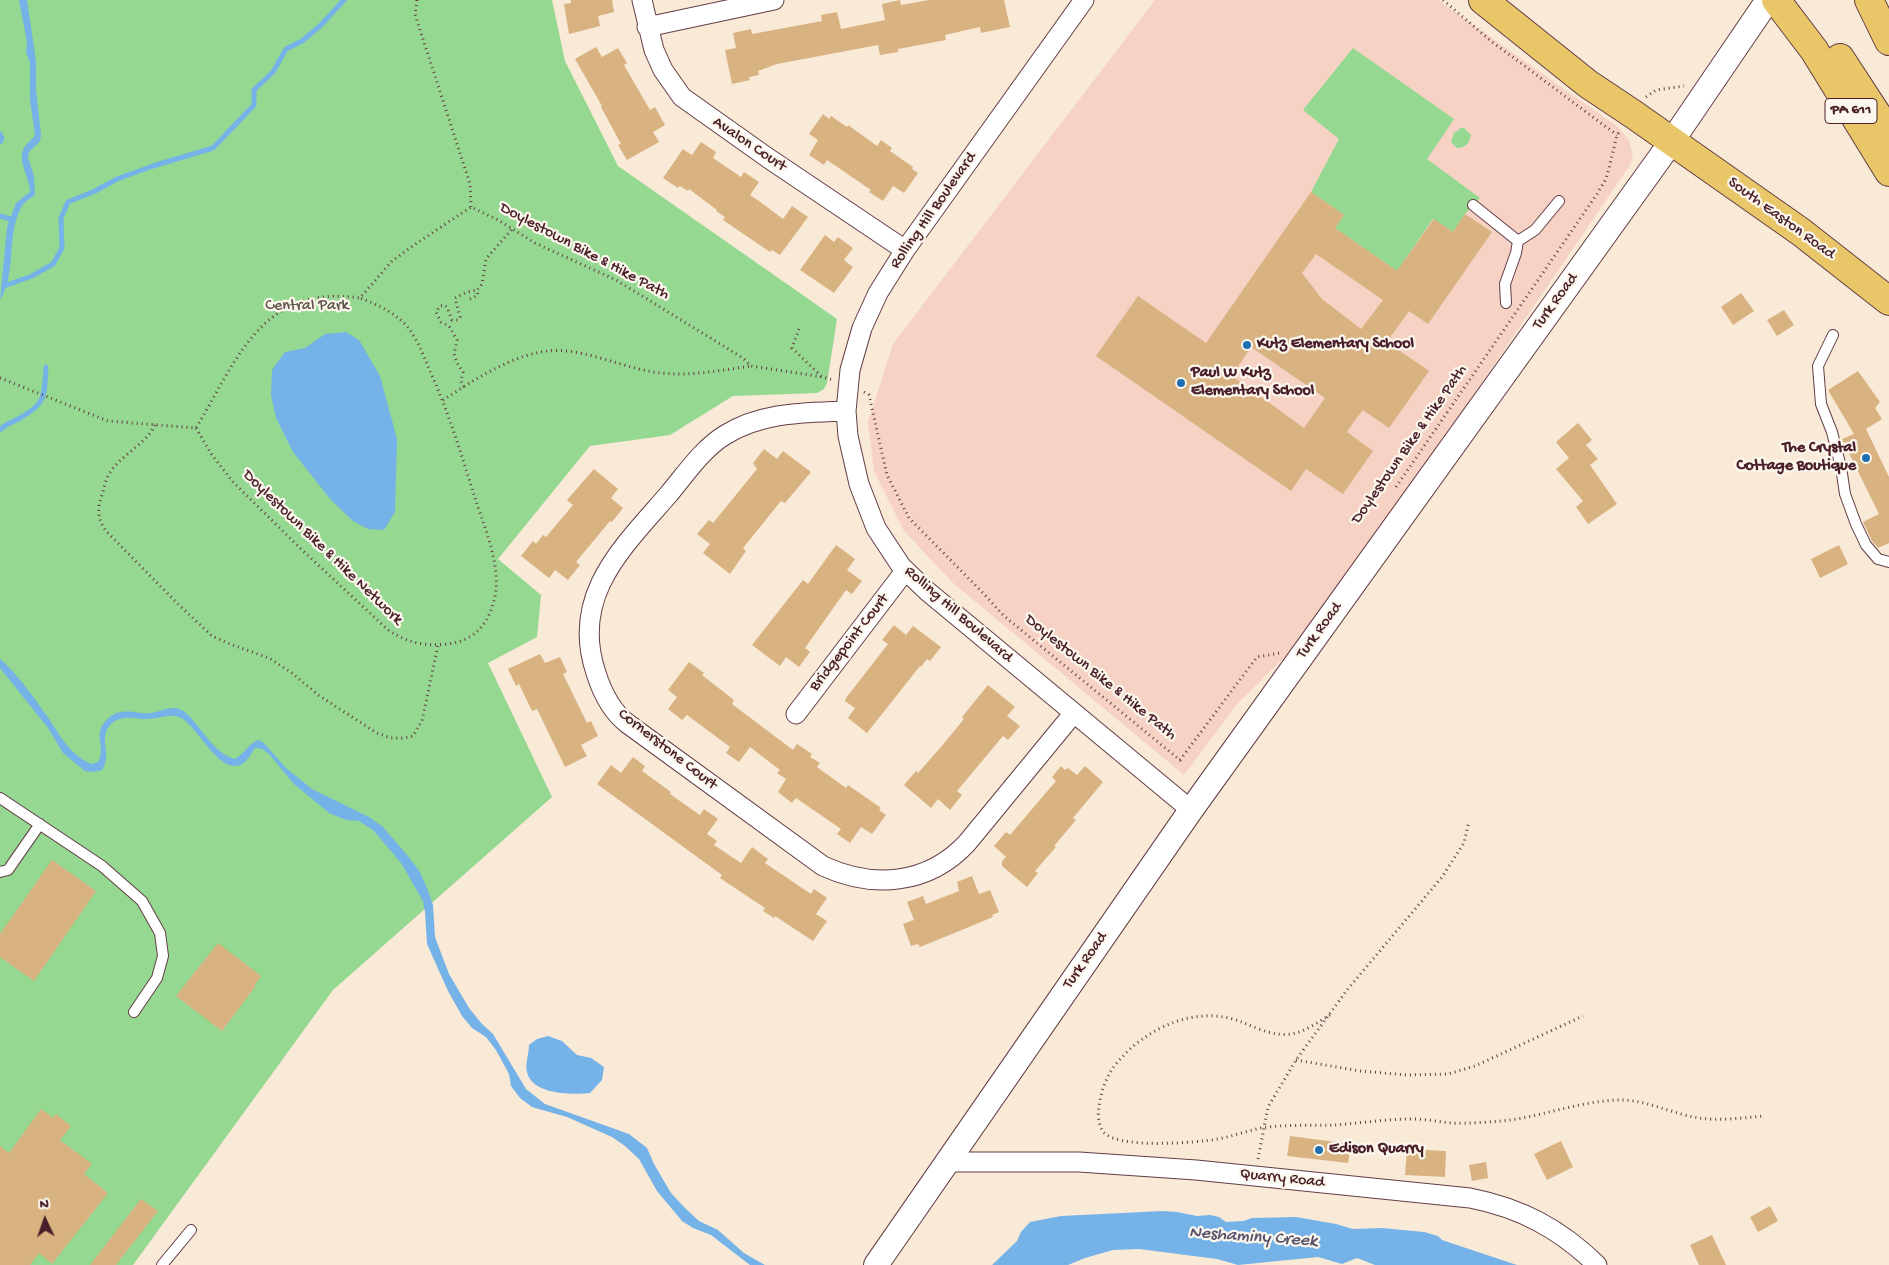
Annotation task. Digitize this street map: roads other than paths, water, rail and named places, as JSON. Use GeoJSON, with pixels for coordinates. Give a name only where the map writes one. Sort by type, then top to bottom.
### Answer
{"type":"FeatureCollection","features":[{"type":"Feature","properties":{"kind":"main road","name":"South Easton Road"},"geometry":{"type":"LineString","coordinates":[[1483,0],[1588,84],[1672,140],[1801,232],[1889,301]]}},
{"type":"Feature","properties":{"kind":"main road","name":"PA 611"},"geometry":{"type":"LineString","coordinates":[[1776,0],[1818,40],[1889,133]]}},
{"type":"Feature","properties":{"kind":"main road","name":"PA 611"},"geometry":{"type":"LineString","coordinates":[[1799,0],[1818,40],[1889,172]]}},
{"type":"Feature","properties":{"kind":"main road"},"geometry":{"type":"LineString","coordinates":[[1869,0],[1889,41]]}},
{"type":"Feature","properties":{"kind":"street","name":"Avalon Court"},"geometry":{"type":"LineString","coordinates":[[642,0],[654,50],[663,70],[682,97],[768,158],[905,250]]}},
{"type":"Feature","properties":{"kind":"street"},"geometry":{"type":"LineString","coordinates":[[647,27],[774,0]]}},
{"type":"Feature","properties":{"kind":"street","name":"Turk Road"},"geometry":{"type":"LineString","coordinates":[[876,1265],[1191,810],[1672,140],[1768,0]]}},
{"type":"Feature","properties":{"kind":"street","name":"Rolling Hill Boulevard"},"geometry":{"type":"LineString","coordinates":[[1078,2],[905,250],[878,293],[862,328],[850,370],[846,411],[848,436],[865,503],[876,528],[905,571],[1073,714],[1191,810]]}},
{"type":"Feature","properties":{"kind":"street","name":"Cornerstone Court"},"geometry":{"type":"LineString","coordinates":[[846,411],[784,414],[748,422],[724,435],[706,450],[626,545],[605,572],[596,590],[592,604],[590,627],[590,646],[594,667],[613,709],[628,724],[823,866],[847,876],[886,880],[926,873],[951,859],[1073,714]]}},
{"type":"Feature","properties":{"kind":"street","name":"Bridgepoint Court"},"geometry":{"type":"LineString","coordinates":[[796,714],[905,571]]}},
{"type":"Feature","properties":{"kind":"street","name":"Quarry Road"},"geometry":{"type":"LineString","coordinates":[[947,1162],[1078,1162],[1196,1170],[1440,1194],[1494,1202],[1516,1209],[1549,1227],[1587,1254],[1598,1265]]}},
{"type":"Feature","properties":{"kind":"lane"},"geometry":{"type":"LineString","coordinates":[[1506,303],[1505,284],[1516,253],[1518,241],[1535,230],[1559,201]]}},
{"type":"Feature","properties":{"kind":"lane"},"geometry":{"type":"LineString","coordinates":[[1473,205],[1518,241]]}},
{"type":"Feature","properties":{"kind":"lane"},"geometry":{"type":"LineString","coordinates":[[1833,335],[1818,366],[1821,404],[1841,467],[1845,494],[1856,524],[1866,545],[1878,560],[1889,562]]}},
{"type":"Feature","properties":{"kind":"lane"},"geometry":{"type":"LineString","coordinates":[[0,798],[102,866],[142,901],[160,933],[163,956],[157,978],[134,1012]]}},
{"type":"Feature","properties":{"kind":"lane"},"geometry":{"type":"LineString","coordinates":[[0,872],[8,870],[40,824]]}},
{"type":"Feature","properties":{"kind":"lane"},"geometry":{"type":"LineString","coordinates":[[162,1265],[191,1230]]}},
{"type":"Feature","properties":{"kind":"water"},"geometry":{"type":"Polygon","coordinates":[[[19,0],[27,0],[36,61],[36,91],[41,134],[40,141],[29,152],[28,158],[34,176],[35,195],[23,204],[16,219],[8,278],[0,300],[7,227],[16,203],[30,192],[22,153],[25,146],[35,135],[30,100],[30,63],[26,52],[27,42],[19,0]]]}},
{"type":"Feature","properties":{"kind":"water"},"geometry":{"type":"Polygon","coordinates":[[[346,332],[359,340],[380,376],[397,439],[395,512],[384,530],[368,529],[353,521],[331,500],[293,452],[276,418],[271,395],[272,370],[285,352],[305,348],[325,334],[346,332]]]}},
{"type":"Feature","properties":{"kind":"water"},"geometry":{"type":"Polygon","coordinates":[[[0,659],[25,686],[71,749],[83,760],[91,764],[98,762],[101,752],[101,728],[112,715],[122,712],[147,713],[176,708],[189,716],[209,741],[225,755],[235,759],[255,741],[259,740],[264,743],[286,768],[312,789],[369,817],[383,827],[420,872],[433,905],[435,937],[449,974],[469,1008],[493,1034],[526,1089],[545,1104],[629,1134],[647,1148],[671,1193],[685,1208],[699,1221],[718,1230],[744,1253],[765,1265],[750,1265],[711,1235],[693,1228],[682,1221],[657,1191],[639,1159],[612,1137],[567,1117],[532,1107],[520,1098],[511,1086],[509,1074],[496,1050],[486,1037],[472,1028],[462,1016],[448,991],[427,944],[423,901],[401,863],[373,830],[359,821],[346,820],[329,813],[294,784],[269,754],[262,749],[255,748],[240,765],[232,766],[224,762],[208,747],[186,721],[175,716],[148,719],[127,718],[115,721],[107,729],[105,735],[106,757],[102,770],[85,771],[63,753],[48,728],[0,668],[0,659]]]}},
{"type":"Feature","properties":{"kind":"water"},"geometry":{"type":"Polygon","coordinates":[[[548,1036],[562,1041],[577,1055],[591,1058],[604,1067],[602,1080],[590,1093],[554,1092],[530,1080],[527,1072],[529,1045],[537,1039],[548,1036]]]}},
{"type":"Feature","properties":{"kind":"water","name":"Neshaminy Creek"},"geometry":{"type":"Polygon","coordinates":[[[1163,1211],[1197,1216],[1210,1215],[1219,1217],[1226,1222],[1243,1221],[1252,1218],[1296,1217],[1353,1229],[1382,1228],[1424,1232],[1438,1236],[1442,1240],[1517,1265],[1375,1265],[1357,1258],[1342,1264],[1318,1257],[1238,1265],[1217,1259],[1139,1249],[1113,1250],[1068,1265],[992,1265],[1017,1241],[1021,1232],[1030,1222],[1061,1216],[1163,1211]]]}},
{"type":"Feature","properties":{"kind":"waterway"},"geometry":{"type":"LineString","coordinates":[[4,286],[32,276],[53,264],[62,248],[61,218],[68,202],[95,191],[117,179],[213,148],[254,105],[254,90],[273,72],[286,49],[302,41],[320,26],[344,0]]}},
{"type":"Feature","properties":{"kind":"waterway"},"geometry":{"type":"LineString","coordinates":[[0,134],[2,138],[0,142]]}},
{"type":"Feature","properties":{"kind":"waterway"},"geometry":{"type":"LineString","coordinates":[[0,216],[13,220]]}},
{"type":"Feature","properties":{"kind":"waterway"},"geometry":{"type":"LineString","coordinates":[[0,430],[29,413],[40,403],[44,391],[46,367]]}},
{"type":"Feature","properties":{"kind":"place","name":"Kutz Elementary School"},"geometry":{"type":"Point","coordinates":[1247,345]}},
{"type":"Feature","properties":{"kind":"place","name":"Paul W Kutz Elementary School"},"geometry":{"type":"Point","coordinates":[1181,383]}},
{"type":"Feature","properties":{"kind":"place","name":"The Crystal Cottage Boutique"},"geometry":{"type":"Point","coordinates":[1866,458]}},
{"type":"Feature","properties":{"kind":"place","name":"Edison Quarry"},"geometry":{"type":"Point","coordinates":[1319,1150]}},
{"type":"Feature","properties":{"kind":"park label","name":"Central Park"},"geometry":{"type":"Point","coordinates":[307,307]}}]}
